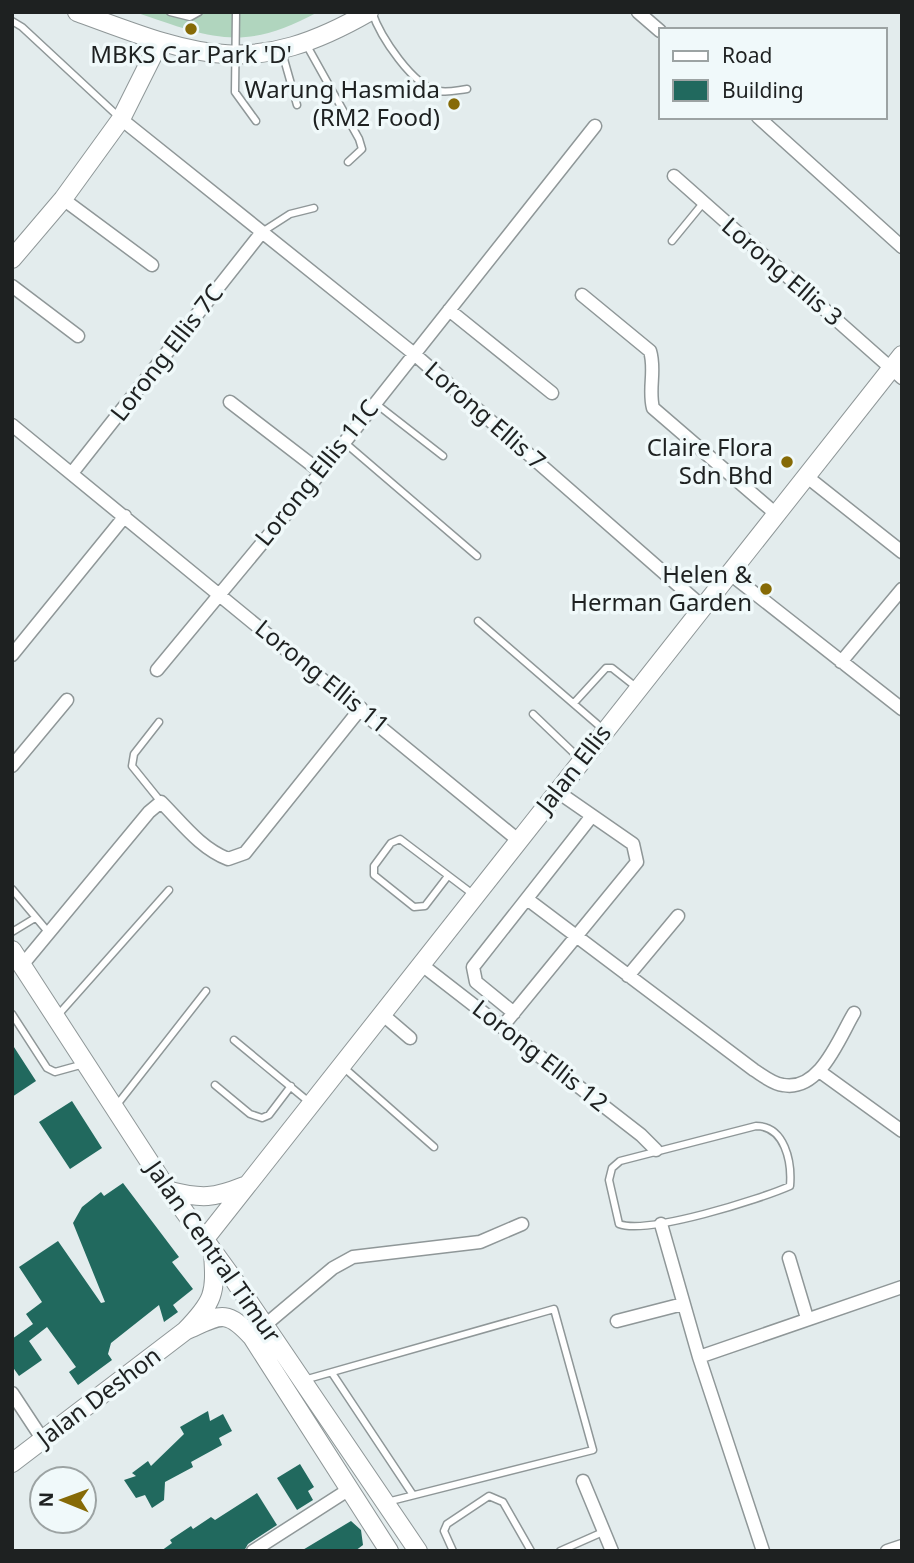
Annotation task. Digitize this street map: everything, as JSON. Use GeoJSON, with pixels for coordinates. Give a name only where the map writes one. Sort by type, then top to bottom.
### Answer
{"type":"FeatureCollection","features":[{"type":"Feature","properties":{"kind":"main road"},"geometry":{"type":"LineString","coordinates":[[77,12],[159,43],[234,57],[281,50],[330,35],[371,12]]}},
{"type":"Feature","properties":{"kind":"main road"},"geometry":{"type":"LineString","coordinates":[[12,259],[63,198],[121,119],[159,43]]}},
{"type":"Feature","properties":{"kind":"main road","name":"Jalan Ellis"},"geometry":{"type":"LineString","coordinates":[[209,1247],[246,1185],[422,965],[637,688],[806,476],[898,367]]}},
{"type":"Feature","properties":{"kind":"main road","name":"Jalan Central Timur"},"geometry":{"type":"LineString","coordinates":[[17,957],[170,1191],[418,1551]]}},
{"type":"Feature","properties":{"kind":"main road"},"geometry":{"type":"LineString","coordinates":[[170,1191],[198,1198],[217,1197],[246,1185]]}},
{"type":"Feature","properties":{"kind":"main road"},"geometry":{"type":"LineString","coordinates":[[185,1331],[209,1305],[214,1282],[209,1247]]}},
{"type":"Feature","properties":{"kind":"main road","name":"Jalan Central Timur"},"geometry":{"type":"LineString","coordinates":[[185,1331],[221,1316],[237,1320],[252,1337],[389,1551]]}},
{"type":"Feature","properties":{"kind":"main road","name":"Jalan Deshon"},"geometry":{"type":"LineString","coordinates":[[12,1463],[185,1331]]}},
{"type":"Feature","properties":{"kind":"street"},"geometry":{"type":"LineString","coordinates":[[638,12],[659,30]]}},
{"type":"Feature","properties":{"kind":"street","name":"Lorong Ellis 7"},"geometry":{"type":"LineString","coordinates":[[121,119],[413,353],[702,607]]}},
{"type":"Feature","properties":{"kind":"street"},"geometry":{"type":"LineString","coordinates":[[760,119],[902,247]]}},
{"type":"Feature","properties":{"kind":"street","name":"Lorong Ellis 11C"},"geometry":{"type":"LineString","coordinates":[[157,670],[321,472],[595,126]]}},
{"type":"Feature","properties":{"kind":"street","name":"Lorong Ellis 3"},"geometry":{"type":"LineString","coordinates":[[674,176],[898,367]]}},
{"type":"Feature","properties":{"kind":"street"},"geometry":{"type":"LineString","coordinates":[[63,198],[152,265]]}},
{"type":"Feature","properties":{"kind":"street","name":"Lorong Ellis 7C"},"geometry":{"type":"LineString","coordinates":[[72,473],[262,232]]}},
{"type":"Feature","properties":{"kind":"street"},"geometry":{"type":"LineString","coordinates":[[12,286],[78,336]]}},
{"type":"Feature","properties":{"kind":"street"},"geometry":{"type":"LineString","coordinates":[[582,295],[650,351],[653,360],[650,397],[653,408],[776,514]]}},
{"type":"Feature","properties":{"kind":"street"},"geometry":{"type":"LineString","coordinates":[[449,310],[552,393]]}},
{"type":"Feature","properties":{"kind":"street"},"geometry":{"type":"LineString","coordinates":[[229,402],[321,472]]}},
{"type":"Feature","properties":{"kind":"street","name":"Lorong Ellis 11"},"geometry":{"type":"LineString","coordinates":[[12,425],[361,708],[518,840]]}},
{"type":"Feature","properties":{"kind":"street"},"geometry":{"type":"LineString","coordinates":[[806,476],[902,552]]}},
{"type":"Feature","properties":{"kind":"street"},"geometry":{"type":"LineString","coordinates":[[12,654],[125,516]]}},
{"type":"Feature","properties":{"kind":"street"},"geometry":{"type":"LineString","coordinates":[[729,573],[902,709]]}},
{"type":"Feature","properties":{"kind":"street"},"geometry":{"type":"LineString","coordinates":[[841,662],[902,589]]}},
{"type":"Feature","properties":{"kind":"street"},"geometry":{"type":"LineString","coordinates":[[12,766],[66,700]]}},
{"type":"Feature","properties":{"kind":"street"},"geometry":{"type":"LineString","coordinates":[[17,957],[49,934],[149,812],[161,802],[201,844],[216,854],[228,859],[246,853],[361,708]]}},
{"type":"Feature","properties":{"kind":"street"},"geometry":{"type":"LineString","coordinates":[[502,1027],[637,862],[633,844],[558,792]]}},
{"type":"Feature","properties":{"kind":"street"},"geometry":{"type":"LineString","coordinates":[[514,1013],[476,982],[473,968],[591,817]]}},
{"type":"Feature","properties":{"kind":"street"},"geometry":{"type":"LineString","coordinates":[[527,899],[754,1070],[780,1085],[799,1086],[820,1071],[854,1013]]}},
{"type":"Feature","properties":{"kind":"street"},"geometry":{"type":"LineString","coordinates":[[628,976],[678,916]]}},
{"type":"Feature","properties":{"kind":"street","name":"Lorong Ellis 12"},"geometry":{"type":"LineString","coordinates":[[422,965],[641,1135],[656,1150]]}},
{"type":"Feature","properties":{"kind":"street"},"geometry":{"type":"LineString","coordinates":[[382,1014],[410,1038]]}},
{"type":"Feature","properties":{"kind":"street"},"geometry":{"type":"LineString","coordinates":[[820,1071],[902,1131]]}},
{"type":"Feature","properties":{"kind":"street"},"geometry":{"type":"LineString","coordinates":[[264,1325],[332,1268],[354,1257],[480,1242],[522,1224]]}},
{"type":"Feature","properties":{"kind":"street"},"geometry":{"type":"LineString","coordinates":[[661,1224],[699,1357],[763,1551]]}},
{"type":"Feature","properties":{"kind":"street"},"geometry":{"type":"LineString","coordinates":[[789,1258],[807,1318]]}},
{"type":"Feature","properties":{"kind":"street"},"geometry":{"type":"LineString","coordinates":[[699,1357],[902,1287]]}},
{"type":"Feature","properties":{"kind":"street"},"geometry":{"type":"LineString","coordinates":[[618,1321],[683,1304]]}},
{"type":"Feature","properties":{"kind":"street"},"geometry":{"type":"LineString","coordinates":[[12,1393],[43,1440]]}},
{"type":"Feature","properties":{"kind":"street"},"geometry":{"type":"LineString","coordinates":[[583,1481],[612,1551]]}},
{"type":"Feature","properties":{"kind":"street"},"geometry":{"type":"LineString","coordinates":[[253,1551],[348,1490]]}},
{"type":"Feature","properties":{"kind":"street"},"geometry":{"type":"LineString","coordinates":[[887,1551],[902,1546]]}},
{"type":"Feature","properties":{"kind":"lane"},"geometry":{"type":"LineString","coordinates":[[170,12],[190,17],[199,12]]}},
{"type":"Feature","properties":{"kind":"lane"},"geometry":{"type":"LineString","coordinates":[[236,12],[235,92],[256,121]]}},
{"type":"Feature","properties":{"kind":"lane"},"geometry":{"type":"LineString","coordinates":[[371,12],[402,62],[426,87],[439,91],[467,89]]}},
{"type":"Feature","properties":{"kind":"lane"},"geometry":{"type":"LineString","coordinates":[[12,21],[121,119]]}},
{"type":"Feature","properties":{"kind":"lane"},"geometry":{"type":"LineString","coordinates":[[305,43],[359,139],[362,149],[348,162]]}},
{"type":"Feature","properties":{"kind":"lane"},"geometry":{"type":"LineString","coordinates":[[281,50],[297,105]]}},
{"type":"Feature","properties":{"kind":"lane"},"geometry":{"type":"LineString","coordinates":[[672,241],[704,202]]}},
{"type":"Feature","properties":{"kind":"lane"},"geometry":{"type":"LineString","coordinates":[[262,232],[290,214],[314,208]]}},
{"type":"Feature","properties":{"kind":"lane"},"geometry":{"type":"LineString","coordinates":[[375,403],[443,456]]}},
{"type":"Feature","properties":{"kind":"lane"},"geometry":{"type":"LineString","coordinates":[[344,442],[477,556]]}},
{"type":"Feature","properties":{"kind":"lane"},"geometry":{"type":"LineString","coordinates":[[478,621],[604,730]]}},
{"type":"Feature","properties":{"kind":"lane"},"geometry":{"type":"LineString","coordinates":[[574,703],[606,668],[612,668],[637,688]]}},
{"type":"Feature","properties":{"kind":"lane"},"geometry":{"type":"LineString","coordinates":[[533,715],[581,761]]}},
{"type":"Feature","properties":{"kind":"lane"},"geometry":{"type":"LineString","coordinates":[[159,722],[134,754],[132,766],[161,802]]}},
{"type":"Feature","properties":{"kind":"lane"},"geometry":{"type":"LineString","coordinates":[[448,876],[425,906],[414,907],[374,875],[374,866],[391,843],[400,839],[448,876],[475,897]]}},
{"type":"Feature","properties":{"kind":"lane"},"geometry":{"type":"LineString","coordinates":[[12,889],[49,934]]}},
{"type":"Feature","properties":{"kind":"lane"},"geometry":{"type":"LineString","coordinates":[[57,1016],[169,890]]}},
{"type":"Feature","properties":{"kind":"lane"},"geometry":{"type":"LineString","coordinates":[[12,932],[35,918]]}},
{"type":"Feature","properties":{"kind":"lane"},"geometry":{"type":"LineString","coordinates":[[115,1107],[206,991]]}},
{"type":"Feature","properties":{"kind":"lane"},"geometry":{"type":"LineString","coordinates":[[12,1014],[47,1068],[55,1072],[86,1063]]}},
{"type":"Feature","properties":{"kind":"lane"},"geometry":{"type":"LineString","coordinates":[[234,1040],[311,1103]]}},
{"type":"Feature","properties":{"kind":"lane"},"geometry":{"type":"LineString","coordinates":[[341,1065],[434,1147]]}},
{"type":"Feature","properties":{"kind":"lane"},"geometry":{"type":"LineString","coordinates":[[215,1084],[250,1114],[262,1118],[269,1115],[290,1086]]}},
{"type":"Feature","properties":{"kind":"lane"},"geometry":{"type":"LineString","coordinates":[[757,1126],[769,1126],[776,1131],[785,1149],[791,1174],[790,1186],[775,1193],[661,1224],[628,1227],[620,1224],[609,1180],[612,1168],[620,1161],[656,1150],[757,1126]]}},
{"type":"Feature","properties":{"kind":"lane"},"geometry":{"type":"LineString","coordinates":[[302,1381],[554,1308],[593,1450],[385,1502]]}},
{"type":"Feature","properties":{"kind":"lane"},"geometry":{"type":"LineString","coordinates":[[332,1373],[413,1495]]}},
{"type":"Feature","properties":{"kind":"lane"},"geometry":{"type":"LineString","coordinates":[[453,1551],[444,1531],[447,1524],[489,1496],[503,1502],[531,1551]]}},
{"type":"Feature","properties":{"kind":"lane"},"geometry":{"type":"LineString","coordinates":[[560,1551],[605,1532]]}},
{"type":"Feature","properties":{"kind":"green space"},"geometry":{"type":"Polygon","coordinates":[[[135,12],[318,12],[268,33],[227,37],[185,29],[135,12]]]}},
{"type":"Feature","properties":{"kind":"building"},"geometry":{"type":"Polygon","coordinates":[[[12,1044],[36,1081],[12,1097],[12,1044]]]}},
{"type":"Feature","properties":{"kind":"building"},"geometry":{"type":"Polygon","coordinates":[[[72,1101],[102,1148],[70,1169],[39,1122],[72,1101]]]}},
{"type":"Feature","properties":{"kind":"building"},"geometry":{"type":"Polygon","coordinates":[[[123,1183],[179,1257],[172,1262],[193,1289],[173,1305],[178,1312],[164,1322],[159,1305],[111,1343],[108,1354],[112,1360],[78,1385],[69,1372],[76,1367],[47,1327],[29,1341],[42,1360],[19,1376],[12,1366],[12,1339],[33,1324],[26,1314],[42,1302],[19,1267],[58,1241],[101,1303],[105,1302],[73,1223],[82,1207],[101,1192],[104,1196],[123,1183]]]}},
{"type":"Feature","properties":{"kind":"building"},"geometry":{"type":"Polygon","coordinates":[[[208,1411],[210,1421],[223,1414],[232,1431],[219,1438],[222,1445],[191,1462],[193,1467],[165,1482],[164,1500],[152,1508],[145,1495],[136,1498],[124,1480],[136,1476],[132,1473],[148,1461],[151,1466],[184,1434],[180,1427],[208,1411]]]}},
{"type":"Feature","properties":{"kind":"building"},"geometry":{"type":"Polygon","coordinates":[[[300,1464],[314,1487],[308,1491],[313,1500],[297,1510],[277,1478],[300,1464]]]}},
{"type":"Feature","properties":{"kind":"building"},"geometry":{"type":"Polygon","coordinates":[[[257,1493],[277,1525],[248,1544],[244,1551],[161,1551],[172,1543],[170,1540],[191,1526],[193,1529],[211,1517],[215,1520],[257,1493]]]}},
{"type":"Feature","properties":{"kind":"building"},"geometry":{"type":"Polygon","coordinates":[[[351,1521],[361,1530],[363,1545],[355,1551],[301,1551],[351,1521]]]}},
{"type":"Feature","properties":{"kind":"place","name":"MBKS Car Park 'D'"},"geometry":{"type":"Point","coordinates":[191,29]}},
{"type":"Feature","properties":{"kind":"place","name":"Warung Hasmida (RM2 Food)"},"geometry":{"type":"Point","coordinates":[454,104]}},
{"type":"Feature","properties":{"kind":"place","name":"Claire Flora Sdn Bhd"},"geometry":{"type":"Point","coordinates":[787,462]}},
{"type":"Feature","properties":{"kind":"place","name":"Helen & Herman Garden"},"geometry":{"type":"Point","coordinates":[766,589]}}]}
